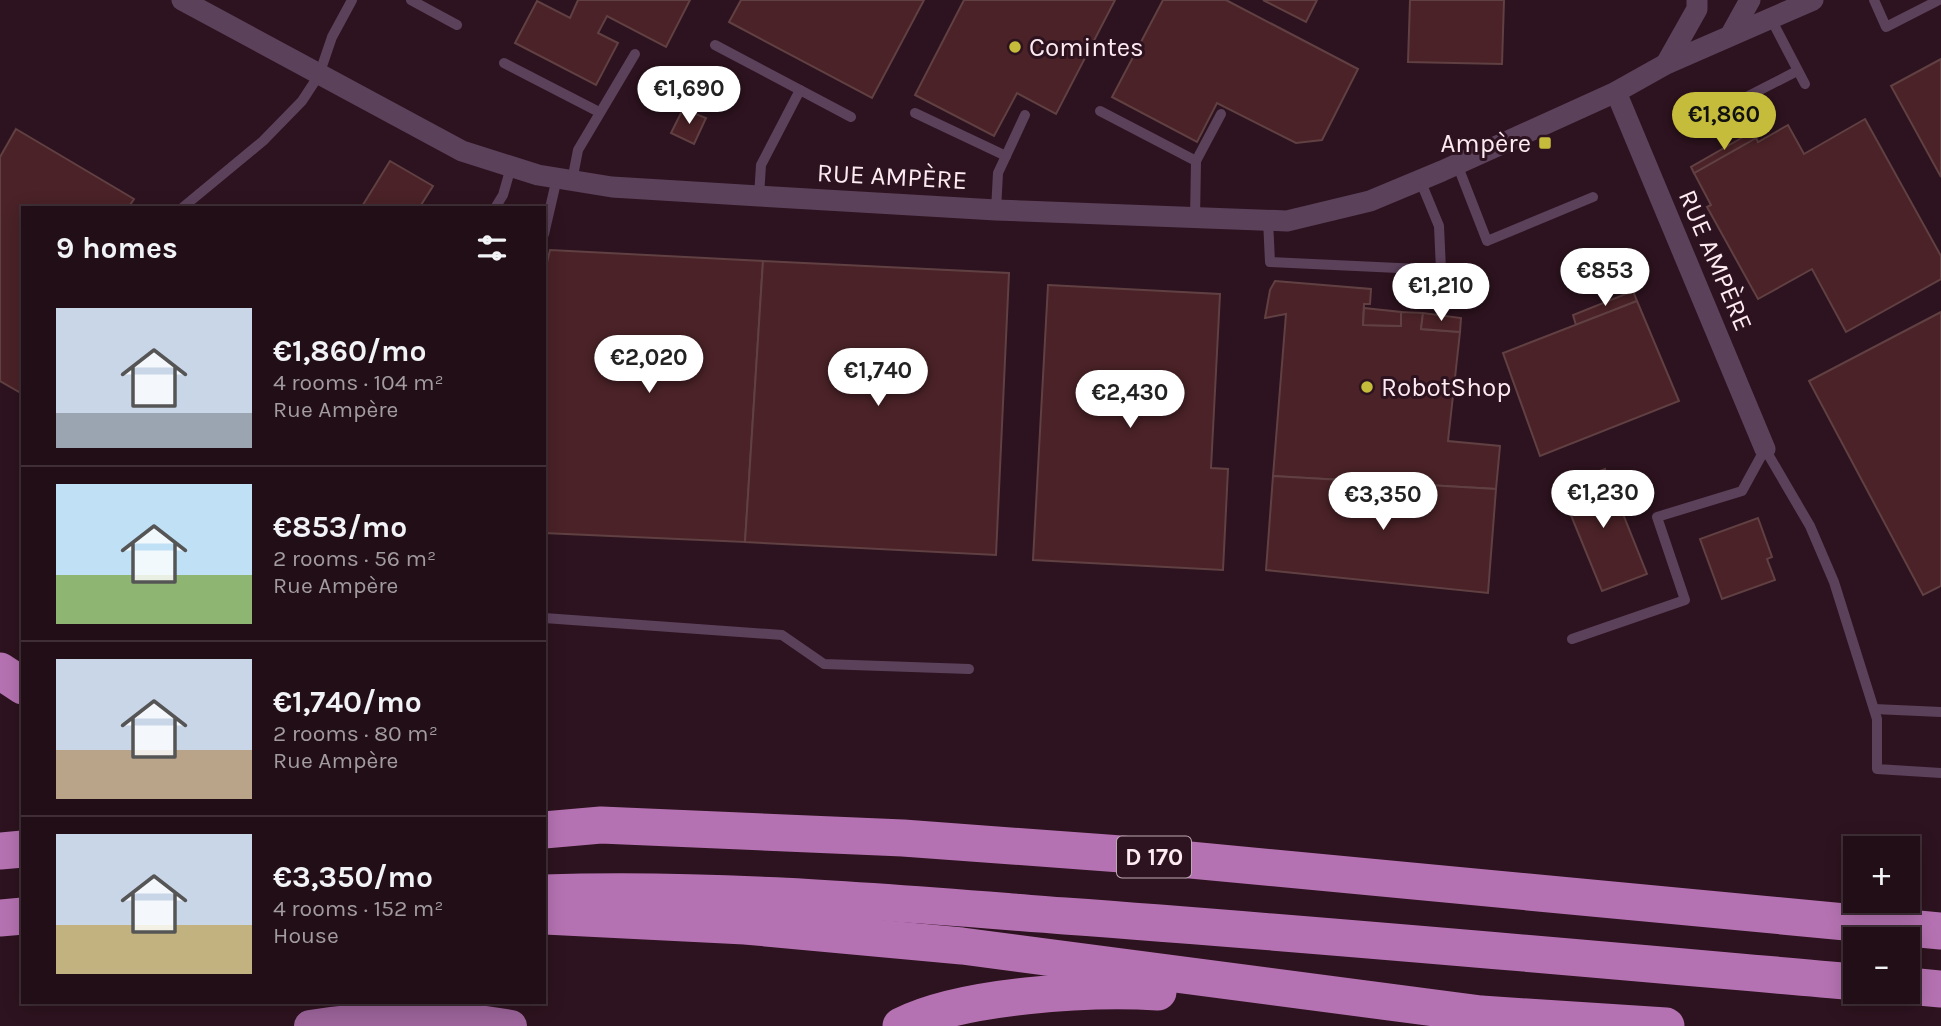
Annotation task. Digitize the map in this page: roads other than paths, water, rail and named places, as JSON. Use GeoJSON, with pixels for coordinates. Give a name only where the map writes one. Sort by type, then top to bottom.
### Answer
{"type":"FeatureCollection","features":[{"type":"Feature","properties":{"kind":"highway"},"geometry":{"type":"LineString","coordinates":[[0,671],[21,685]]}},
{"type":"Feature","properties":{"kind":"highway"},"geometry":{"type":"LineString","coordinates":[[546,812],[557,812],[601,825]]}},
{"type":"Feature","properties":{"kind":"highway","name":"D 170"},"geometry":{"type":"LineString","coordinates":[[546,830],[601,825],[903,838],[1135,855],[1941,931]]}},
{"type":"Feature","properties":{"kind":"highway"},"geometry":{"type":"LineString","coordinates":[[0,850],[21,849]]}},
{"type":"Feature","properties":{"kind":"highway"},"geometry":{"type":"LineString","coordinates":[[546,893],[680,893],[887,903],[1229,928],[1843,981]]}},
{"type":"Feature","properties":{"kind":"highway"},"geometry":{"type":"LineString","coordinates":[[1706,907],[1797,901],[1941,912]]}},
{"type":"Feature","properties":{"kind":"highway"},"geometry":{"type":"LineString","coordinates":[[0,918],[21,916]]}},
{"type":"Feature","properties":{"kind":"highway"},"geometry":{"type":"LineString","coordinates":[[546,916],[745,926],[962,946],[1481,1014],[1666,1026]]}},
{"type":"Feature","properties":{"kind":"highway"},"geometry":{"type":"LineString","coordinates":[[1920,987],[1941,989]]}},
{"type":"Feature","properties":{"kind":"highway"},"geometry":{"type":"LineString","coordinates":[[901,1026],[916,1018],[985,1002],[1044,995],[1134,990],[1242,996],[1338,997]]}},
{"type":"Feature","properties":{"kind":"main road"},"geometry":{"type":"LineString","coordinates":[[310,1026],[415,1016],[463,1018],[512,1026]]}},
{"type":"Feature","properties":{"kind":"street","name":"RUE AMPÈRE"},"geometry":{"type":"LineString","coordinates":[[183,0],[463,151],[511,167],[565,180],[612,187],[996,210],[1268,220],[1287,220],[1370,201],[1616,92],[1666,64],[1813,0]]}},
{"type":"Feature","properties":{"kind":"street"},"geometry":{"type":"LineString","coordinates":[[1666,64],[1697,9],[1697,0]]}},
{"type":"Feature","properties":{"kind":"street"},"geometry":{"type":"LineString","coordinates":[[1730,36],[1750,0]]}},
{"type":"Feature","properties":{"kind":"street","name":"RUE AMPÈRE"},"geometry":{"type":"LineString","coordinates":[[1616,92],[1765,449]]}},
{"type":"Feature","properties":{"kind":"lane"},"geometry":{"type":"LineString","coordinates":[[184,206],[264,141],[302,101],[319,75],[332,37],[352,0]]}},
{"type":"Feature","properties":{"kind":"lane"},"geometry":{"type":"LineString","coordinates":[[411,0],[457,25]]}},
{"type":"Feature","properties":{"kind":"lane"},"geometry":{"type":"LineString","coordinates":[[1874,0],[1886,27],[1939,0]]}},
{"type":"Feature","properties":{"kind":"lane"},"geometry":{"type":"LineString","coordinates":[[1771,19],[1805,84]]}},
{"type":"Feature","properties":{"kind":"lane"},"geometry":{"type":"LineString","coordinates":[[715,45],[851,117]]}},
{"type":"Feature","properties":{"kind":"lane"},"geometry":{"type":"LineString","coordinates":[[546,229],[578,150],[635,54]]}},
{"type":"Feature","properties":{"kind":"lane"},"geometry":{"type":"LineString","coordinates":[[504,63],[599,112]]}},
{"type":"Feature","properties":{"kind":"lane"},"geometry":{"type":"LineString","coordinates":[[1729,106],[1797,71]]}},
{"type":"Feature","properties":{"kind":"lane"},"geometry":{"type":"LineString","coordinates":[[759,196],[761,165],[800,90]]}},
{"type":"Feature","properties":{"kind":"lane"},"geometry":{"type":"LineString","coordinates":[[1100,111],[1196,161]]}},
{"type":"Feature","properties":{"kind":"lane"},"geometry":{"type":"LineString","coordinates":[[915,113],[1006,156]]}},
{"type":"Feature","properties":{"kind":"lane"},"geometry":{"type":"LineString","coordinates":[[1195,219],[1196,161],[1221,114]]}},
{"type":"Feature","properties":{"kind":"lane"},"geometry":{"type":"LineString","coordinates":[[996,210],[998,173],[1026,115]]}},
{"type":"Feature","properties":{"kind":"lane"},"geometry":{"type":"LineString","coordinates":[[1457,164],[1487,241],[1593,197]]}},
{"type":"Feature","properties":{"kind":"lane"},"geometry":{"type":"LineString","coordinates":[[496,206],[503,195],[511,167]]}},
{"type":"Feature","properties":{"kind":"lane"},"geometry":{"type":"LineString","coordinates":[[1268,220],[1270,262],[1441,270],[1439,226],[1420,180]]}},
{"type":"Feature","properties":{"kind":"lane"},"geometry":{"type":"LineString","coordinates":[[1572,639],[1685,600],[1657,517],[1742,491],[1765,449]]}},
{"type":"Feature","properties":{"kind":"lane"},"geometry":{"type":"LineString","coordinates":[[1765,449],[1810,526],[1834,582],[1877,719],[1877,769],[1941,773]]}},
{"type":"Feature","properties":{"kind":"lane"},"geometry":{"type":"LineString","coordinates":[[546,618],[782,635],[824,664],[970,669]]}},
{"type":"Feature","properties":{"kind":"lane"},"geometry":{"type":"LineString","coordinates":[[1874,709],[1941,712]]}},
{"type":"Feature","properties":{"kind":"place","name":"Comintes"},"geometry":{"type":"Point","coordinates":[1015,47]}},
{"type":"Feature","properties":{"kind":"place","name":"Ampère"},"geometry":{"type":"Point","coordinates":[1545,143]}},
{"type":"Feature","properties":{"kind":"place","name":"RobotShop"},"geometry":{"type":"Point","coordinates":[1367,387]}}]}
